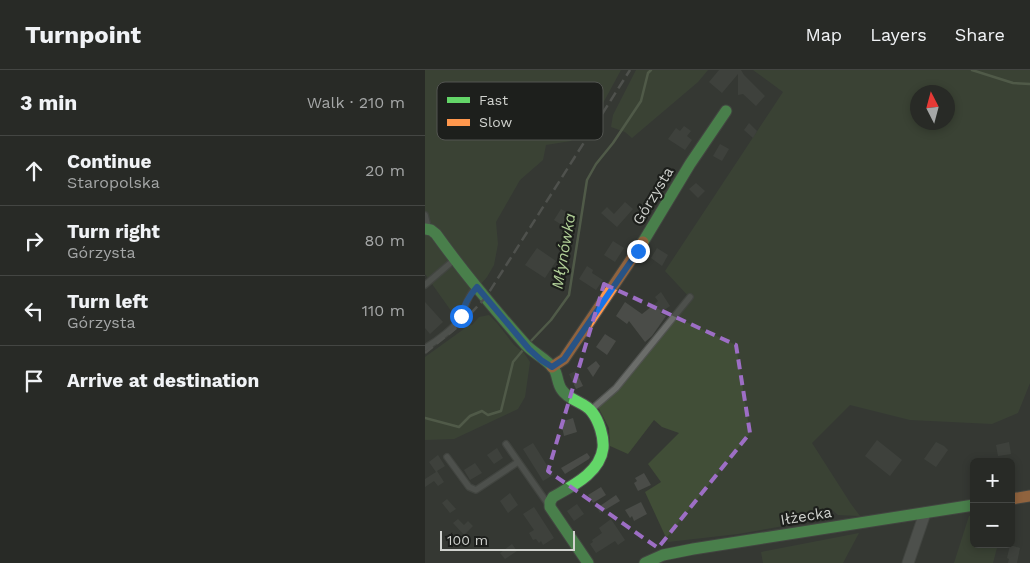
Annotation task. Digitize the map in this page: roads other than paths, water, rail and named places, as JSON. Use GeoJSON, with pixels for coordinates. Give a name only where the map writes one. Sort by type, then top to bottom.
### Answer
{"type":"FeatureCollection","features":[{"type":"Feature","properties":{"kind":"street","name":"Górzysta"},"geometry":{"type":"LineString","coordinates":[[552,367],[564,359],[638,251],[690,164],[726,110]]}},
{"type":"Feature","properties":{"kind":"street"},"geometry":{"type":"LineString","coordinates":[[427,229],[434,232],[454,260],[526,346],[552,367],[561,391],[591,410],[600,428],[603,442],[601,456],[594,469],[550,502],[550,507],[588,563]]}},
{"type":"Feature","properties":{"kind":"street"},"geometry":{"type":"LineString","coordinates":[[1015,498],[1030,496]]}},
{"type":"Feature","properties":{"kind":"street","name":"Iłżecka"},"geometry":{"type":"LineString","coordinates":[[645,563],[693,548],[970,506]]}},
{"type":"Feature","properties":{"kind":"street"},"geometry":{"type":"LineString","coordinates":[[908,563],[925,513]]}},
{"type":"Feature","properties":{"kind":"lane"},"geometry":{"type":"LineString","coordinates":[[425,215],[427,229]]}},
{"type":"Feature","properties":{"kind":"lane"},"geometry":{"type":"LineString","coordinates":[[425,285],[454,260]]}},
{"type":"Feature","properties":{"kind":"lane"},"geometry":{"type":"LineString","coordinates":[[425,348],[456,324],[469,296],[477,287]]}},
{"type":"Feature","properties":{"kind":"lane"},"geometry":{"type":"LineString","coordinates":[[591,410],[616,388],[690,297]]}},
{"type":"Feature","properties":{"kind":"lane"},"geometry":{"type":"LineString","coordinates":[[506,444],[550,507]]}},
{"type":"Feature","properties":{"kind":"lane"},"geometry":{"type":"LineString","coordinates":[[447,457],[469,487],[476,490],[518,462]]}},
{"type":"Feature","properties":{"kind":"waterway","name":"Młynówka"},"geometry":{"type":"LineString","coordinates":[[530,342],[551,320],[569,295],[587,180],[596,164],[613,143],[641,101],[648,73],[651,70]]}},
{"type":"Feature","properties":{"kind":"waterway"},"geometry":{"type":"LineString","coordinates":[[972,70],[1013,83],[1030,84]]}},
{"type":"Feature","properties":{"kind":"waterway","name":"Młynówka"},"geometry":{"type":"LineString","coordinates":[[425,418],[459,427],[470,416],[482,411],[488,415],[501,411],[513,362],[523,350]]}},
{"type":"Feature","properties":{"kind":"railway"},"geometry":{"type":"LineString","coordinates":[[603,113],[630,70]]}},
{"type":"Feature","properties":{"kind":"railway"},"geometry":{"type":"LineString","coordinates":[[425,353],[461,324],[486,297],[586,140]]}}]}
